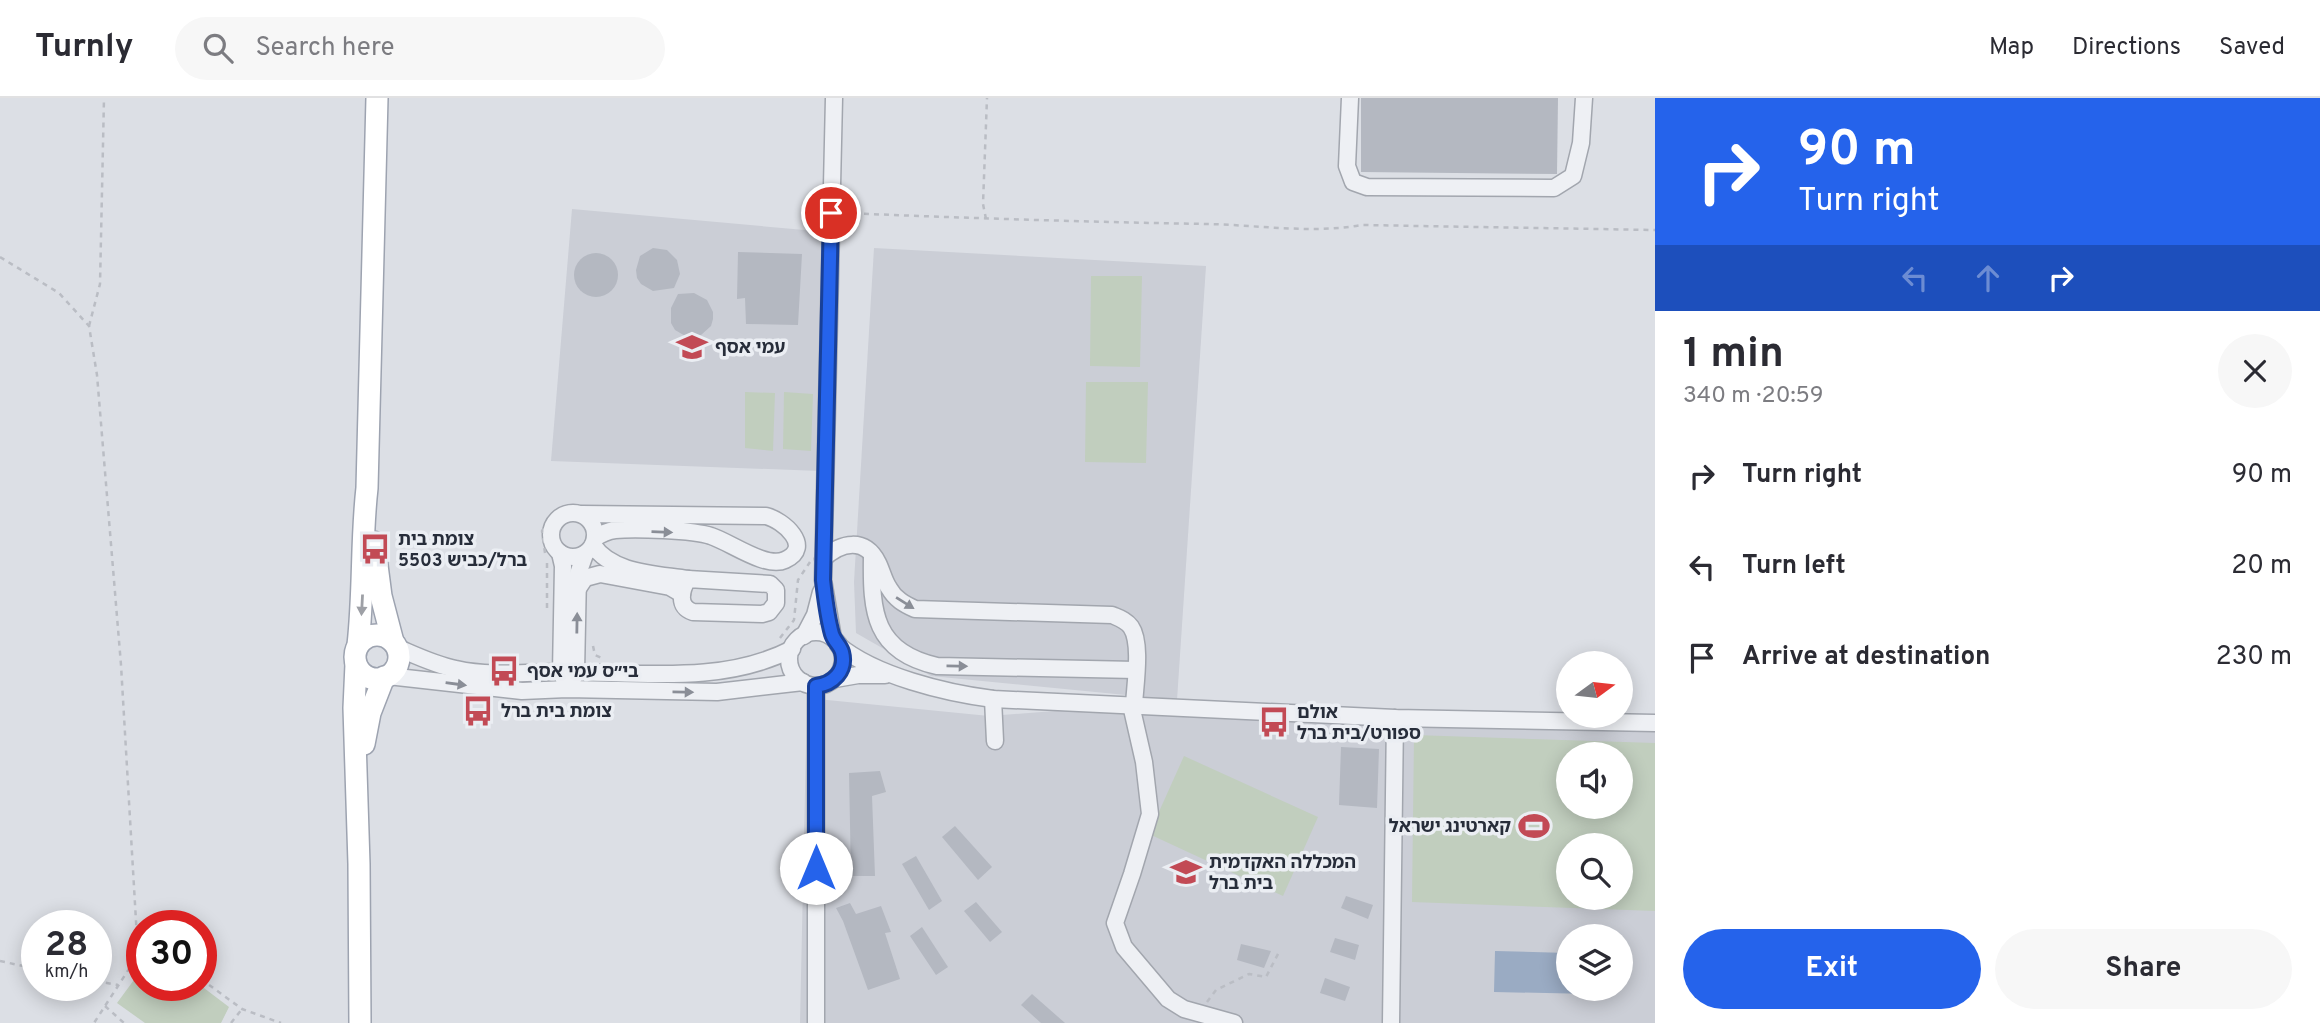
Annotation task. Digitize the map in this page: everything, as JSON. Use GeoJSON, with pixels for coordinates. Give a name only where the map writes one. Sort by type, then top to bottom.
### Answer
{"type":"FeatureCollection","features":[{"type":"Feature","properties":{"kind":"main road"},"geometry":{"type":"LineString","coordinates":[[360,1023],[358,770],[354,708],[363,604],[363,520],[368,488],[377,98]]}},
{"type":"Feature","properties":{"kind":"main road"},"geometry":{"type":"LineString","coordinates":[[358,770],[370,713],[386,677],[395,669],[399,660],[378,575],[368,488]]}},
{"type":"Feature","properties":{"kind":"main road"},"geometry":{"type":"LineString","coordinates":[[386,677],[369,678],[361,672],[357,654],[365,638],[375,635],[384,636],[394,644]]}},
{"type":"Feature","properties":{"kind":"street"},"geometry":{"type":"LineString","coordinates":[[834,98],[818,559],[843,661],[835,679]]}},
{"type":"Feature","properties":{"kind":"street"},"geometry":{"type":"LineString","coordinates":[[1350,98],[1347,166],[1353,182],[1367,187],[1555,188],[1573,176],[1581,143],[1584,98]]}},
{"type":"Feature","properties":{"kind":"street"},"geometry":{"type":"LineString","coordinates":[[560,553],[572,557],[615,530],[706,534],[771,562],[786,560],[792,556],[796,543],[795,537],[785,524],[766,516],[565,513],[551,528],[552,542],[560,553],[563,566],[569,672]]}},
{"type":"Feature","properties":{"kind":"street"},"geometry":{"type":"LineString","coordinates":[[567,689],[580,563],[591,546],[593,525],[582,514]]}},
{"type":"Feature","properties":{"kind":"street"},"geometry":{"type":"LineString","coordinates":[[818,559],[850,544],[861,545],[872,554],[888,587],[896,597],[915,609],[1112,615],[1124,620],[1131,627],[1136,638],[1133,705],[1150,814],[1115,923],[1124,947],[1168,999],[1187,1015],[1234,1023]]}},
{"type":"Feature","properties":{"kind":"street"},"geometry":{"type":"LineString","coordinates":[[591,546],[603,558],[617,565],[688,579],[770,584],[776,590],[776,603],[769,612],[762,614],[693,612],[683,605],[681,594],[688,579]]}},
{"type":"Feature","properties":{"kind":"street"},"geometry":{"type":"LineString","coordinates":[[872,554],[872,594],[880,630],[903,654],[915,660],[937,666],[1136,670]]}},
{"type":"Feature","properties":{"kind":"street"},"geometry":{"type":"LineString","coordinates":[[578,590],[585,578],[600,574],[670,587],[681,594]]}},
{"type":"Feature","properties":{"kind":"street"},"geometry":{"type":"LineString","coordinates":[[804,636],[815,615],[823,580]]}},
{"type":"Feature","properties":{"kind":"street"},"geometry":{"type":"LineString","coordinates":[[394,644],[431,662],[457,670],[694,674],[763,662],[804,636],[817,633],[836,641],[864,662],[894,675],[949,691],[993,699],[1395,718],[1655,723]]}},
{"type":"Feature","properties":{"kind":"street"},"geometry":{"type":"LineString","coordinates":[[784,647],[794,674],[810,684]]}},
{"type":"Feature","properties":{"kind":"street"},"geometry":{"type":"LineString","coordinates":[[386,677],[522,691],[567,689],[717,692],[824,685],[835,679],[858,675],[894,675]]}},
{"type":"Feature","properties":{"kind":"street"},"geometry":{"type":"LineString","coordinates":[[810,684],[816,1023]]}},
{"type":"Feature","properties":{"kind":"street"},"geometry":{"type":"LineString","coordinates":[[993,699],[995,741]]}},
{"type":"Feature","properties":{"kind":"street"},"geometry":{"type":"LineString","coordinates":[[1391,1023],[1395,718]]}},
{"type":"Feature","properties":{"kind":"path"},"geometry":{"type":"LineString","coordinates":[[104,98],[100,284],[89,326],[97,375],[120,651],[137,910]]}},
{"type":"Feature","properties":{"kind":"path"},"geometry":{"type":"LineString","coordinates":[[986,219],[983,204],[987,98]]}},
{"type":"Feature","properties":{"kind":"path"},"geometry":{"type":"LineString","coordinates":[[831,213],[1339,229],[1362,225],[1655,230]]}},
{"type":"Feature","properties":{"kind":"path"},"geometry":{"type":"LineString","coordinates":[[0,257],[59,293],[89,326]]}},
{"type":"Feature","properties":{"kind":"path"},"geometry":{"type":"LineString","coordinates":[[552,516],[542,531],[542,540],[547,561],[547,610],[553,622]]}},
{"type":"Feature","properties":{"kind":"path"},"geometry":{"type":"LineString","coordinates":[[784,647],[794,620],[798,580],[818,559]]}},
{"type":"Feature","properties":{"kind":"path"},"geometry":{"type":"LineString","coordinates":[[593,646],[595,655],[607,660]]}},
{"type":"Feature","properties":{"kind":"path"},"geometry":{"type":"LineString","coordinates":[[1187,1015],[1216,990],[1249,974],[1266,977],[1279,953]]}},
{"type":"Feature","properties":{"kind":"path"},"geometry":{"type":"LineString","coordinates":[[0,961],[21,966]]}},
{"type":"Feature","properties":{"kind":"path"},"geometry":{"type":"LineString","coordinates":[[94,1023],[126,973]]}},
{"type":"Feature","properties":{"kind":"path"},"geometry":{"type":"LineString","coordinates":[[112,984],[118,985]]}},
{"type":"Feature","properties":{"kind":"path"},"geometry":{"type":"LineString","coordinates":[[217,991],[242,1009],[281,1023]]}},
{"type":"Feature","properties":{"kind":"path"},"geometry":{"type":"LineString","coordinates":[[104,1006],[124,1023]]}},
{"type":"Feature","properties":{"kind":"path"},"geometry":{"type":"LineString","coordinates":[[231,1023],[242,1009]]}},
{"type":"Feature","properties":{"kind":"shaded area","name":"עמי אסף"},"geometry":{"type":"Polygon","coordinates":[[[572,209],[827,232],[820,471],[551,461],[572,209]]]}},
{"type":"Feature","properties":{"kind":"shaded area"},"geometry":{"type":"Polygon","coordinates":[[[874,248],[1206,266],[1177,700],[931,676],[856,633],[854,582],[874,248]]]}},
{"type":"Feature","properties":{"kind":"shaded area","name":"המכללה האקדמית בית ברל"},"geometry":{"type":"Polygon","coordinates":[[[807,698],[989,716],[1131,705],[1556,720],[1556,728],[1633,728],[1633,722],[1655,723],[1655,1023],[800,1023],[807,698]]]}},
{"type":"Feature","properties":{"kind":"green space"},"geometry":{"type":"Polygon","coordinates":[[[1091,276],[1142,276],[1140,367],[1090,366],[1091,276]]]}},
{"type":"Feature","properties":{"kind":"green space"},"geometry":{"type":"Polygon","coordinates":[[[1086,382],[1148,382],[1146,463],[1085,462],[1086,382]]]}},
{"type":"Feature","properties":{"kind":"green space"},"geometry":{"type":"Polygon","coordinates":[[[745,392],[775,393],[773,451],[745,448],[745,392]]]}},
{"type":"Feature","properties":{"kind":"green space"},"geometry":{"type":"Polygon","coordinates":[[[784,392],[813,394],[811,451],[783,449],[784,392]]]}},
{"type":"Feature","properties":{"kind":"green space","name":"קארטינג ישראל"},"geometry":{"type":"Polygon","coordinates":[[[1414,735],[1625,742],[1556,742],[1556,819],[1633,819],[1633,742],[1655,743],[1655,911],[1628,910],[1633,910],[1633,833],[1556,833],[1556,907],[1412,902],[1414,735]]]}},
{"type":"Feature","properties":{"kind":"green space"},"geometry":{"type":"Polygon","coordinates":[[[1184,756],[1318,817],[1283,896],[1149,834],[1184,756]]]}},
{"type":"Feature","properties":{"kind":"green space"},"geometry":{"type":"Polygon","coordinates":[[[126,991],[126,1001],[217,1001],[217,998],[229,1007],[221,1023],[145,1023],[117,1003],[126,991]]]}},
{"type":"Feature","properties":{"kind":"water"},"geometry":{"type":"Polygon","coordinates":[[[1495,951],[1556,953],[1556,993],[1494,992],[1495,951]]]}},
{"type":"Feature","properties":{"kind":"building"},"geometry":{"type":"Polygon","coordinates":[[[1361,98],[1558,98],[1557,174],[1361,172],[1361,98]]]}},
{"type":"Feature","properties":{"kind":"building"},"geometry":{"type":"Polygon","coordinates":[[[653,248],[667,250],[677,260],[680,274],[674,288],[653,291],[641,284],[637,278],[640,256],[653,248]]]}},
{"type":"Feature","properties":{"kind":"building"},"geometry":{"type":"Polygon","coordinates":[[[738,252],[802,254],[798,325],[746,324],[745,298],[737,299],[738,252]]]}},
{"type":"Feature","properties":{"kind":"building"},"geometry":{"type":"Polygon","coordinates":[[[596,253],[611,260],[618,275],[611,290],[596,297],[581,290],[574,275],[581,260],[596,253]]]}},
{"type":"Feature","properties":{"kind":"building"},"geometry":{"type":"Polygon","coordinates":[[[694,293],[707,300],[713,312],[713,319],[711,326],[701,335],[687,337],[675,330],[671,323],[671,308],[678,294],[694,293]]]}},
{"type":"Feature","properties":{"kind":"building"},"geometry":{"type":"Polygon","coordinates":[[[1341,747],[1379,749],[1377,808],[1339,805],[1341,747]]]}},
{"type":"Feature","properties":{"kind":"building"},"geometry":{"type":"Polygon","coordinates":[[[880,771],[886,792],[872,796],[875,876],[851,876],[849,773],[880,771]]]}},
{"type":"Feature","properties":{"kind":"building"},"geometry":{"type":"Polygon","coordinates":[[[955,826],[992,867],[978,880],[942,837],[955,826]]]}},
{"type":"Feature","properties":{"kind":"building"},"geometry":{"type":"Polygon","coordinates":[[[916,856],[942,901],[929,910],[902,864],[916,856]]]}},
{"type":"Feature","properties":{"kind":"building"},"geometry":{"type":"Polygon","coordinates":[[[1346,896],[1373,905],[1368,919],[1341,908],[1346,896]]]}},
{"type":"Feature","properties":{"kind":"building"},"geometry":{"type":"Polygon","coordinates":[[[976,902],[1002,932],[990,942],[964,911],[976,902]]]}},
{"type":"Feature","properties":{"kind":"building"},"geometry":{"type":"Polygon","coordinates":[[[850,903],[856,914],[881,906],[891,932],[885,933],[900,979],[868,990],[836,908],[850,903]]]}},
{"type":"Feature","properties":{"kind":"building"},"geometry":{"type":"Polygon","coordinates":[[[922,927],[948,967],[936,975],[910,936],[922,927]]]}},
{"type":"Feature","properties":{"kind":"building"},"geometry":{"type":"Polygon","coordinates":[[[1335,938],[1359,945],[1355,960],[1330,952],[1335,938]]]}},
{"type":"Feature","properties":{"kind":"building"},"geometry":{"type":"Polygon","coordinates":[[[1241,944],[1271,951],[1264,968],[1237,960],[1241,944]]]}},
{"type":"Feature","properties":{"kind":"building"},"geometry":{"type":"Polygon","coordinates":[[[1325,978],[1350,987],[1345,1001],[1320,993],[1325,978]]]}},
{"type":"Feature","properties":{"kind":"building"},"geometry":{"type":"Polygon","coordinates":[[[1032,994],[1065,1023],[1041,1023],[1021,1005],[1032,994]]]}},
{"type":"Feature","properties":{"kind":"place","name":"עמי אסף"},"geometry":{"type":"Point","coordinates":[692,347]}},
{"type":"Feature","properties":{"kind":"place","name":"צומת בית ברל/כביש 5503"},"geometry":{"type":"Point","coordinates":[375,549]}},
{"type":"Feature","properties":{"kind":"place","name":"בי״ס עמי אסף"},"geometry":{"type":"Point","coordinates":[504,671]}},
{"type":"Feature","properties":{"kind":"place","name":"צומת בית ברל"},"geometry":{"type":"Point","coordinates":[478,711]}},
{"type":"Feature","properties":{"kind":"place","name":"אולם ספורט/בית ברל"},"geometry":{"type":"Point","coordinates":[1274,722]}},
{"type":"Feature","properties":{"kind":"place","name":"קארטינג ישראל"},"geometry":{"type":"Point","coordinates":[1534,826]}},
{"type":"Feature","properties":{"kind":"place","name":"המכללה האקדמית בית ברל"},"geometry":{"type":"Point","coordinates":[1186,872]}},
{"type":"Feature","properties":{"kind":"route"},"geometry":{"type":"LineString","coordinates":[[816,868],[816,686],[835,679],[843,661],[842,652],[833,638],[823,580],[831,213]]}}]}
